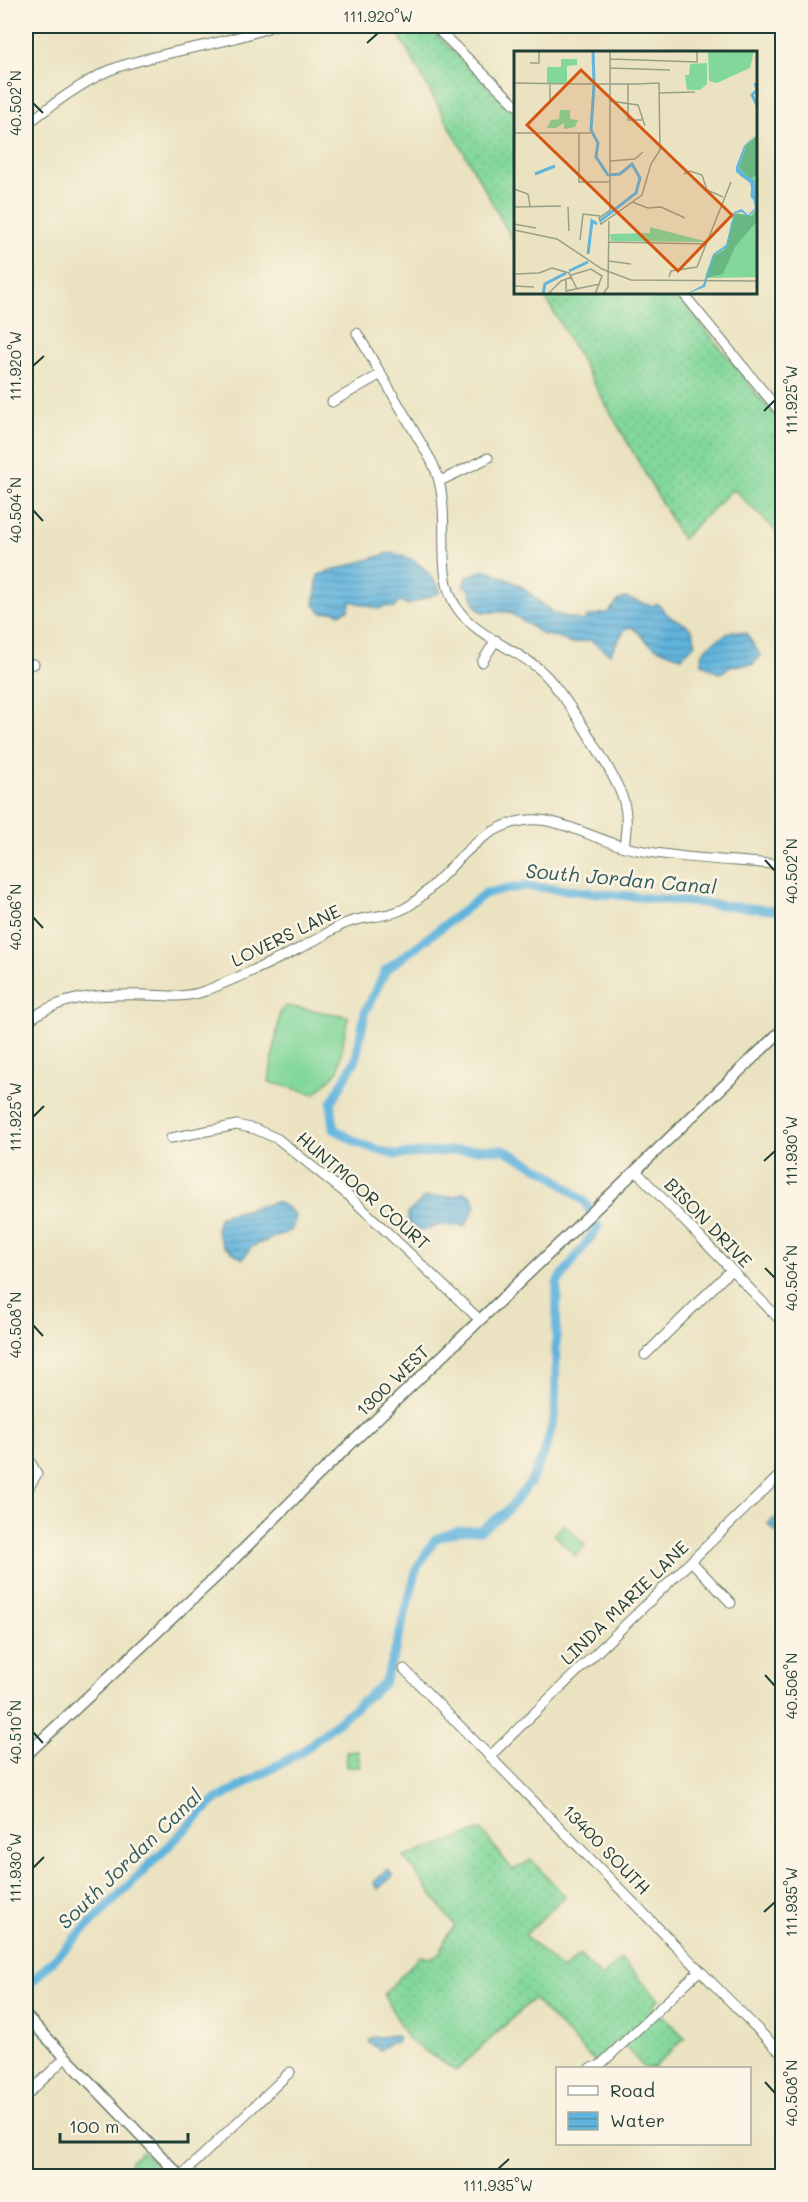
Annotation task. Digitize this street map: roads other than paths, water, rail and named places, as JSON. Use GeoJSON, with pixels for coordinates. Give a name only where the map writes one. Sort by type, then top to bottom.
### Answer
{"type":"FeatureCollection","features":[{"type":"Feature","properties":{"kind":"street"},"geometry":{"type":"LineString","coordinates":[[26,125],[56,101],[117,67],[237,39],[273,26]]}},
{"type":"Feature","properties":{"kind":"street"},"geometry":{"type":"LineString","coordinates":[[434,26],[514,103]]}},
{"type":"Feature","properties":{"kind":"street"},"geometry":{"type":"LineString","coordinates":[[684,294],[783,414]]}},
{"type":"Feature","properties":{"kind":"street"},"geometry":{"type":"LineString","coordinates":[[357,333],[440,481],[445,512],[445,574],[449,592],[463,615],[539,668],[563,695],[622,795],[627,817],[624,847]]}},
{"type":"Feature","properties":{"kind":"street"},"geometry":{"type":"LineString","coordinates":[[332,402],[381,374]]}},
{"type":"Feature","properties":{"kind":"street"},"geometry":{"type":"LineString","coordinates":[[440,481],[488,458]]}},
{"type":"Feature","properties":{"kind":"street"},"geometry":{"type":"LineString","coordinates":[[482,662],[496,640]]}},
{"type":"Feature","properties":{"kind":"street","name":"LOVERS LANE"},"geometry":{"type":"LineString","coordinates":[[26,1023],[50,1007],[90,996],[115,994],[174,997],[202,992],[281,958],[344,924],[406,908],[478,840],[519,821],[551,822],[624,847],[783,864]]}},
{"type":"Feature","properties":{"kind":"street","name":"1300 WEST"},"geometry":{"type":"LineString","coordinates":[[26,1755],[221,1572],[783,1030]]}},
{"type":"Feature","properties":{"kind":"street","name":"HUNTMOOR COURT"},"geometry":{"type":"LineString","coordinates":[[171,1138],[237,1125],[255,1129],[278,1139],[349,1197],[480,1320]]}},
{"type":"Feature","properties":{"kind":"street","name":"BISON DRIVE"},"geometry":{"type":"LineString","coordinates":[[636,1172],[783,1322]]}},
{"type":"Feature","properties":{"kind":"street"},"geometry":{"type":"LineString","coordinates":[[645,1355],[731,1270]]}},
{"type":"Feature","properties":{"kind":"street"},"geometry":{"type":"LineString","coordinates":[[26,1454],[36,1467],[38,1474],[26,1492]]}},
{"type":"Feature","properties":{"kind":"street","name":"LINDA MARIE LANE"},"geometry":{"type":"LineString","coordinates":[[490,1756],[783,1473]]}},
{"type":"Feature","properties":{"kind":"street"},"geometry":{"type":"LineString","coordinates":[[691,1561],[731,1603]]}},
{"type":"Feature","properties":{"kind":"street","name":"13400 SOUTH"},"geometry":{"type":"LineString","coordinates":[[404,1669],[783,2054]]}},
{"type":"Feature","properties":{"kind":"street"},"geometry":{"type":"LineString","coordinates":[[594,2067],[599,2066],[700,1970]]}},
{"type":"Feature","properties":{"kind":"street"},"geometry":{"type":"LineString","coordinates":[[26,2016],[181,2176],[290,2072]]}},
{"type":"Feature","properties":{"kind":"street"},"geometry":{"type":"LineString","coordinates":[[26,2096],[65,2058]]}},
{"type":"Feature","properties":{"kind":"water"},"geometry":{"type":"Polygon","coordinates":[[[389,553],[406,557],[420,565],[427,571],[441,592],[408,605],[400,601],[394,608],[385,606],[379,609],[351,601],[348,610],[340,614],[334,611],[323,613],[314,605],[318,575],[389,553]]]}},
{"type":"Feature","properties":{"kind":"water"},"geometry":{"type":"Polygon","coordinates":[[[486,569],[521,586],[553,613],[583,621],[587,617],[609,612],[619,600],[626,598],[652,606],[657,604],[671,617],[689,627],[695,644],[682,657],[679,657],[652,645],[631,627],[625,629],[610,654],[590,640],[570,644],[559,637],[544,635],[509,612],[483,612],[476,606],[469,588],[463,586],[466,577],[486,569]]]}},
{"type":"Feature","properties":{"kind":"water"},"geometry":{"type":"Polygon","coordinates":[[[732,631],[746,633],[760,655],[754,664],[730,666],[718,673],[702,663],[702,657],[707,647],[732,631]]]}},
{"type":"Feature","properties":{"kind":"water"},"geometry":{"type":"Polygon","coordinates":[[[464,1192],[473,1197],[476,1206],[465,1226],[441,1225],[421,1231],[408,1222],[408,1213],[425,1197],[455,1196],[464,1192]]]}},
{"type":"Feature","properties":{"kind":"water"},"geometry":{"type":"Polygon","coordinates":[[[276,1202],[295,1215],[292,1230],[251,1247],[243,1259],[223,1246],[216,1229],[220,1216],[276,1202]]]}},
{"type":"Feature","properties":{"kind":"water"},"geometry":{"type":"Polygon","coordinates":[[[775,1518],[782,1526],[781,1537],[768,1524],[775,1518]]]}},
{"type":"Feature","properties":{"kind":"water"},"geometry":{"type":"Polygon","coordinates":[[[388,1869],[393,1876],[378,1889],[373,1882],[388,1869]]]}},
{"type":"Feature","properties":{"kind":"water"},"geometry":{"type":"Polygon","coordinates":[[[396,2035],[399,2038],[397,2042],[390,2043],[380,2050],[369,2043],[371,2038],[396,2035]]]}},
{"type":"Feature","properties":{"kind":"waterway","name":"South Jordan Canal"},"geometry":{"type":"LineString","coordinates":[[26,1987],[214,1801],[303,1751],[384,1683],[417,1568],[435,1539],[458,1531],[481,1530],[506,1512],[530,1483],[544,1454],[555,1415],[557,1283],[598,1227],[585,1202],[550,1174],[504,1150],[479,1149],[395,1155],[360,1144],[334,1129],[331,1103],[356,1059],[365,1012],[386,970],[486,893],[525,886],[782,911]]}}]}
